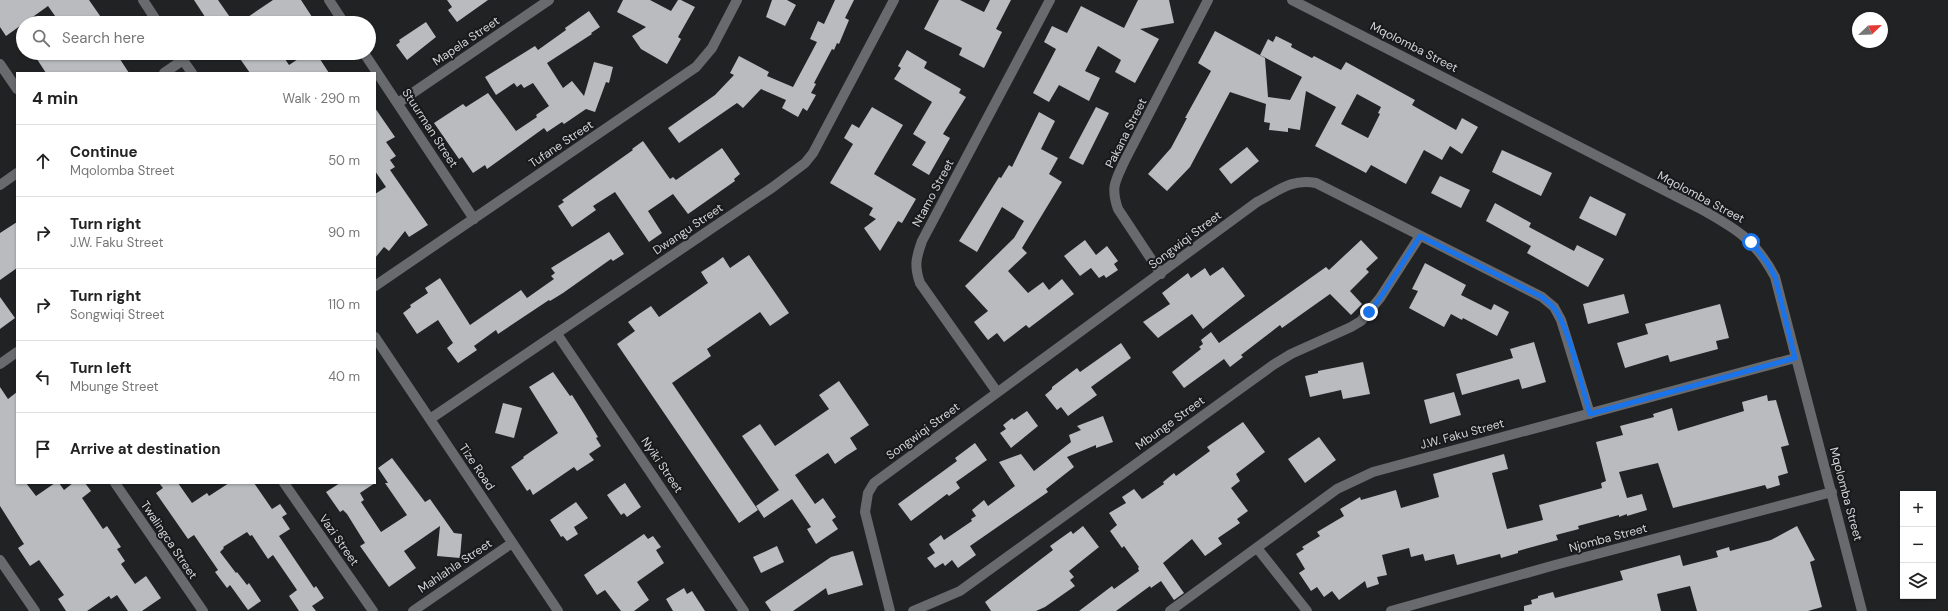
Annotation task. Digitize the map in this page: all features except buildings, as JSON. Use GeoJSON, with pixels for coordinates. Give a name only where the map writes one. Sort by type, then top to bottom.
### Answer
{"type":"FeatureCollection","features":[{"type":"Feature","properties":{"kind":"street"},"geometry":{"type":"LineString","coordinates":[[143,0],[153,16]]}},
{"type":"Feature","properties":{"kind":"street"},"geometry":{"type":"LineString","coordinates":[[329,0],[339,16]]}},
{"type":"Feature","properties":{"kind":"street","name":"Mapela Street"},"geometry":{"type":"LineString","coordinates":[[398,102],[549,0]]}},
{"type":"Feature","properties":{"kind":"street","name":"Tufane Street"},"geometry":{"type":"LineString","coordinates":[[376,285],[696,67],[712,48],[737,0]]}},
{"type":"Feature","properties":{"kind":"street","name":"Dwangu Street"},"geometry":{"type":"LineString","coordinates":[[430,419],[773,187],[805,162],[820,141],[894,0]]}},
{"type":"Feature","properties":{"kind":"street","name":"Ntamo Street"},"geometry":{"type":"LineString","coordinates":[[997,392],[920,283],[916,269],[917,256],[922,241],[1050,0]]}},
{"type":"Feature","properties":{"kind":"street","name":"Pakana Street"},"geometry":{"type":"LineString","coordinates":[[1161,274],[1118,209],[1114,198],[1114,187],[1125,160],[1208,0]]}},
{"type":"Feature","properties":{"kind":"street","name":"Mqolomba Street"},"geometry":{"type":"LineString","coordinates":[[1292,0],[1692,205],[1741,233],[1759,252],[1775,277],[1862,611]]}},
{"type":"Feature","properties":{"kind":"street"},"geometry":{"type":"LineString","coordinates":[[165,72],[176,60]]}},
{"type":"Feature","properties":{"kind":"street"},"geometry":{"type":"LineString","coordinates":[[183,60],[191,72]]}},
{"type":"Feature","properties":{"kind":"street","name":"Stuurman Street"},"geometry":{"type":"LineString","coordinates":[[369,60],[474,219]]}},
{"type":"Feature","properties":{"kind":"street"},"geometry":{"type":"LineString","coordinates":[[0,64],[16,88]]}},
{"type":"Feature","properties":{"kind":"street"},"geometry":{"type":"LineString","coordinates":[[0,185],[16,174]]}},
{"type":"Feature","properties":{"kind":"street","name":"Songwiqi Street"},"geometry":{"type":"LineString","coordinates":[[890,611],[865,512],[868,493],[874,484],[885,474],[1161,274],[1257,202],[1290,184],[1298,182],[1316,183],[1542,297],[1554,307],[1567,334],[1590,414]]}},
{"type":"Feature","properties":{"kind":"street","name":"Mbunge Street"},"geometry":{"type":"LineString","coordinates":[[913,611],[960,591],[1273,365],[1291,354],[1351,327],[1361,320],[1380,298],[1420,236]]}},
{"type":"Feature","properties":{"kind":"street","name":"Nyiki Street"},"geometry":{"type":"LineString","coordinates":[[557,334],[744,611]]}},
{"type":"Feature","properties":{"kind":"street","name":"Tize Road"},"geometry":{"type":"LineString","coordinates":[[376,338],[558,611]]}},
{"type":"Feature","properties":{"kind":"street"},"geometry":{"type":"LineString","coordinates":[[0,364],[16,353]]}},
{"type":"Feature","properties":{"kind":"street","name":"J.W. Faku Street"},"geometry":{"type":"LineString","coordinates":[[1170,611],[1337,489],[1373,472],[1463,446],[1590,414],[1795,358]]}},
{"type":"Feature","properties":{"kind":"street","name":"Twalingca Street"},"geometry":{"type":"LineString","coordinates":[[116,484],[202,611]]}},
{"type":"Feature","properties":{"kind":"street","name":"Vazi Street"},"geometry":{"type":"LineString","coordinates":[[285,484],[373,611]]}},
{"type":"Feature","properties":{"kind":"street","name":"Njomba Street"},"geometry":{"type":"LineString","coordinates":[[1391,611],[1555,565],[1832,492]]}},
{"type":"Feature","properties":{"kind":"street","name":"Mahlahla Street"},"geometry":{"type":"LineString","coordinates":[[412,611],[512,543]]}},
{"type":"Feature","properties":{"kind":"street"},"geometry":{"type":"LineString","coordinates":[[1257,548],[1308,611]]}},
{"type":"Feature","properties":{"kind":"street"},"geometry":{"type":"LineString","coordinates":[[0,560],[35,611]]}},
{"type":"Feature","properties":{"kind":"route"},"geometry":{"type":"LineString","coordinates":[[1369,312],[1380,298],[1420,236],[1542,297],[1554,307],[1567,334],[1590,414],[1795,358],[1775,277],[1768,264],[1751,242]]}}]}
